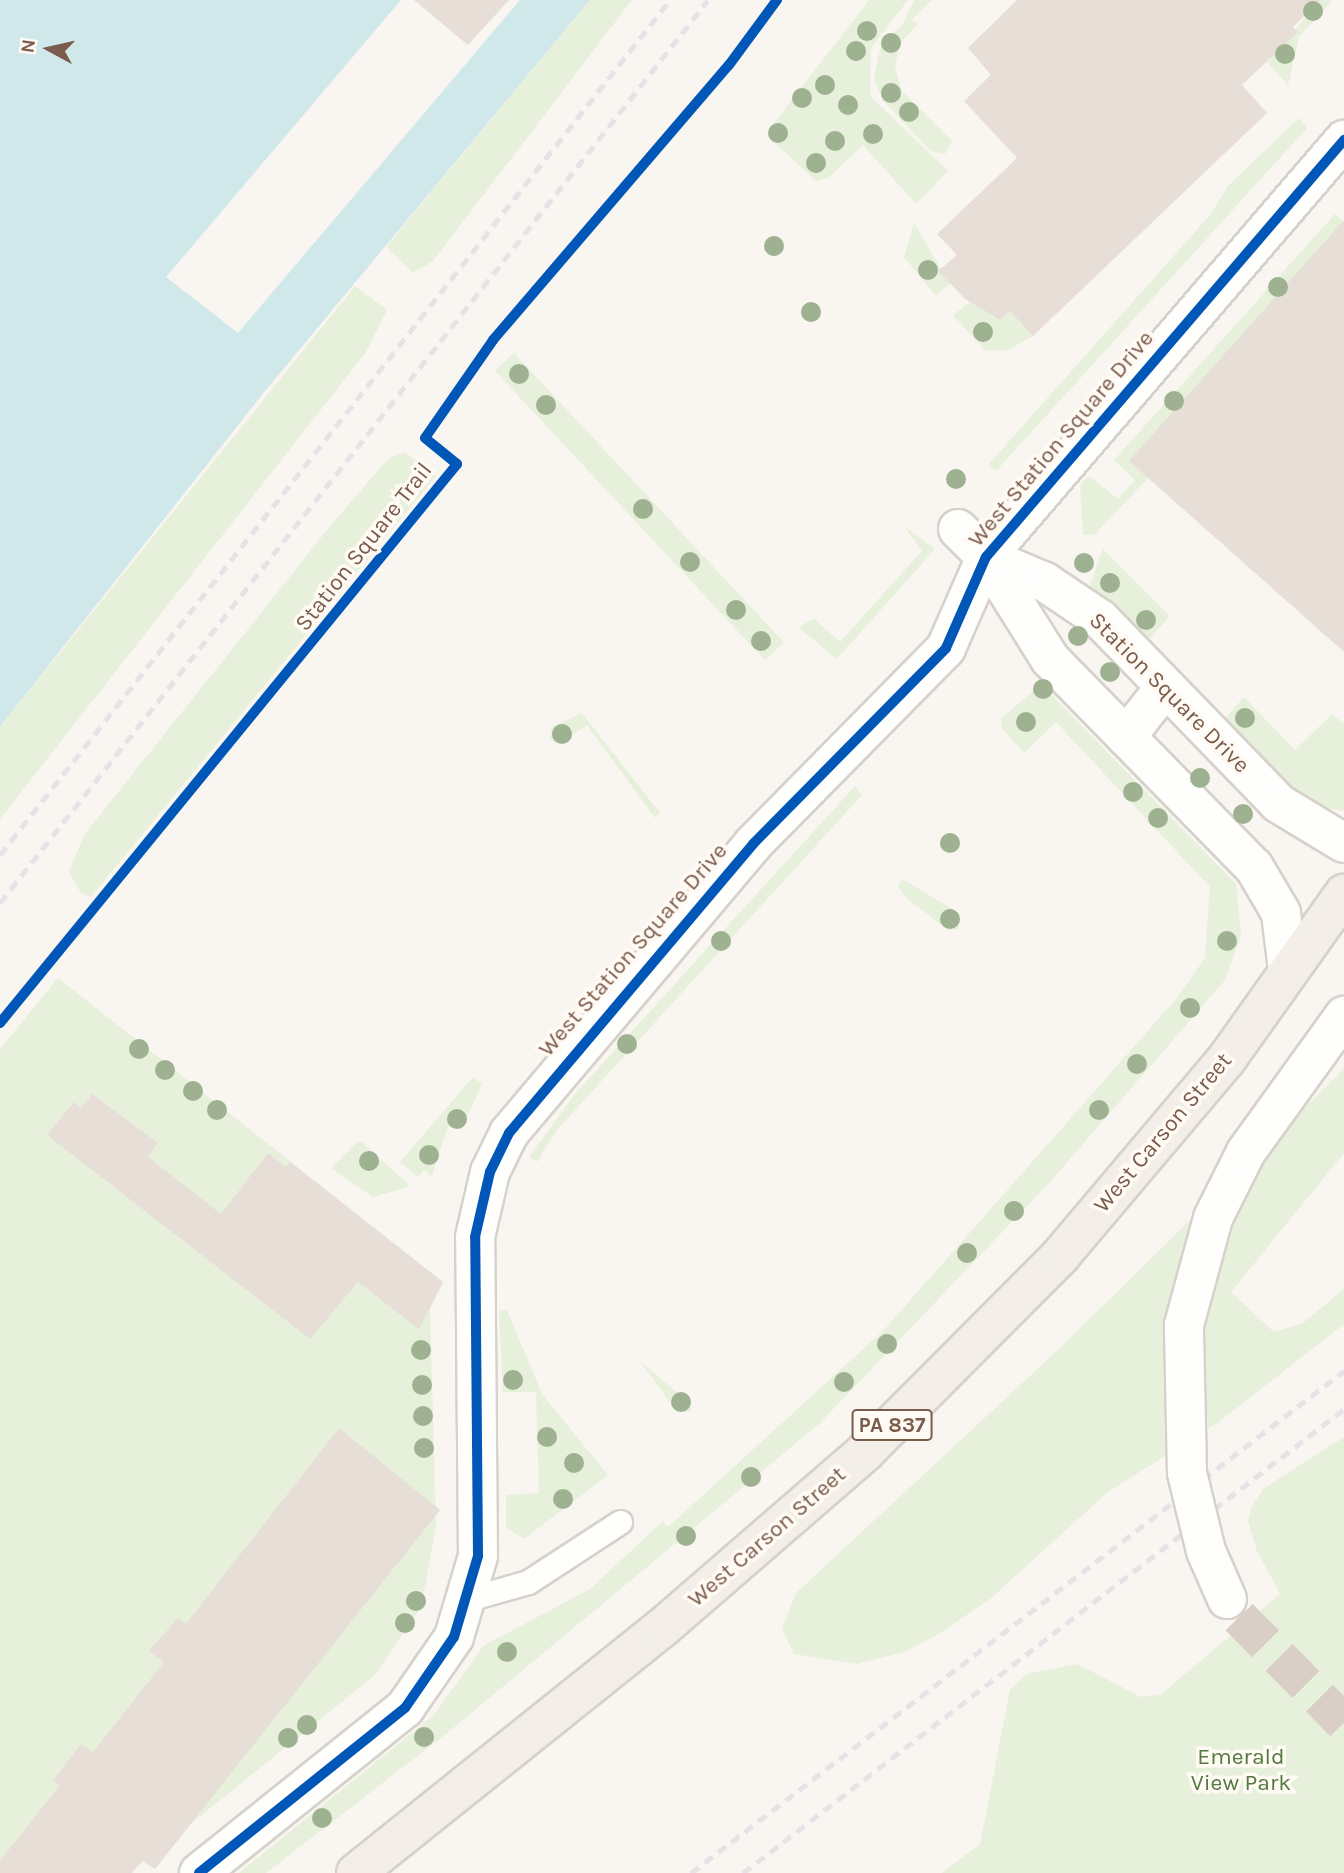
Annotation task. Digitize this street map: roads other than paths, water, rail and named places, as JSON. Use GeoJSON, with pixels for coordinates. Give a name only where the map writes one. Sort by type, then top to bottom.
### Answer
{"type":"FeatureCollection","features":[{"type":"Feature","properties":{"kind":"main road","name":"West Carson Street"},"geometry":{"type":"LineString","coordinates":[[356,1873],[662,1628],[865,1452],[1061,1255],[1226,1060],[1344,894]]}},
{"type":"Feature","properties":{"kind":"street","name":"West Station Square Drive"},"geometry":{"type":"LineString","coordinates":[[199,1873],[405,1708],[434,1673],[468,1599],[480,1508],[472,1270],[482,1201],[509,1133],[753,844],[946,648],[986,557],[1344,140]]}},
{"type":"Feature","properties":{"kind":"street"},"geometry":{"type":"LineString","coordinates":[[958,529],[986,557],[1050,659],[1254,867],[1282,913],[1288,970]]}},
{"type":"Feature","properties":{"kind":"street","name":"Station Square Drive"},"geometry":{"type":"LineString","coordinates":[[986,557],[1045,582],[1100,619],[1278,803],[1344,843]]}},
{"type":"Feature","properties":{"kind":"street"},"geometry":{"type":"LineString","coordinates":[[1126,737],[1165,687]]}},
{"type":"Feature","properties":{"kind":"street"},"geometry":{"type":"LineString","coordinates":[[1227,1599],[1206,1551],[1187,1473],[1184,1325],[1213,1217],[1246,1152],[1344,1016]]}},
{"type":"Feature","properties":{"kind":"lane"},"geometry":{"type":"LineString","coordinates":[[468,1599],[528,1582],[621,1522]]}},
{"type":"Feature","properties":{"kind":"water"},"geometry":{"type":"Polygon","coordinates":[[[0,0],[590,0],[265,391],[0,727],[0,0]]]}},
{"type":"Feature","properties":{"kind":"tunnel"},"geometry":{"type":"LineString","coordinates":[[1239,1617],[1344,1723]]}},
{"type":"Feature","properties":{"kind":"railway"},"geometry":{"type":"LineString","coordinates":[[0,855],[670,0]]}},
{"type":"Feature","properties":{"kind":"railway"},"geometry":{"type":"LineString","coordinates":[[0,903],[708,0]]}},
{"type":"Feature","properties":{"kind":"railway"},"geometry":{"type":"LineString","coordinates":[[691,1873],[1344,1371]]}},
{"type":"Feature","properties":{"kind":"railway"},"geometry":{"type":"LineString","coordinates":[[743,1873],[1344,1409]]}},
{"type":"Feature","properties":{"kind":"park label","name":"Emerald View Park"},"geometry":{"type":"Point","coordinates":[1241,1770]}}]}
